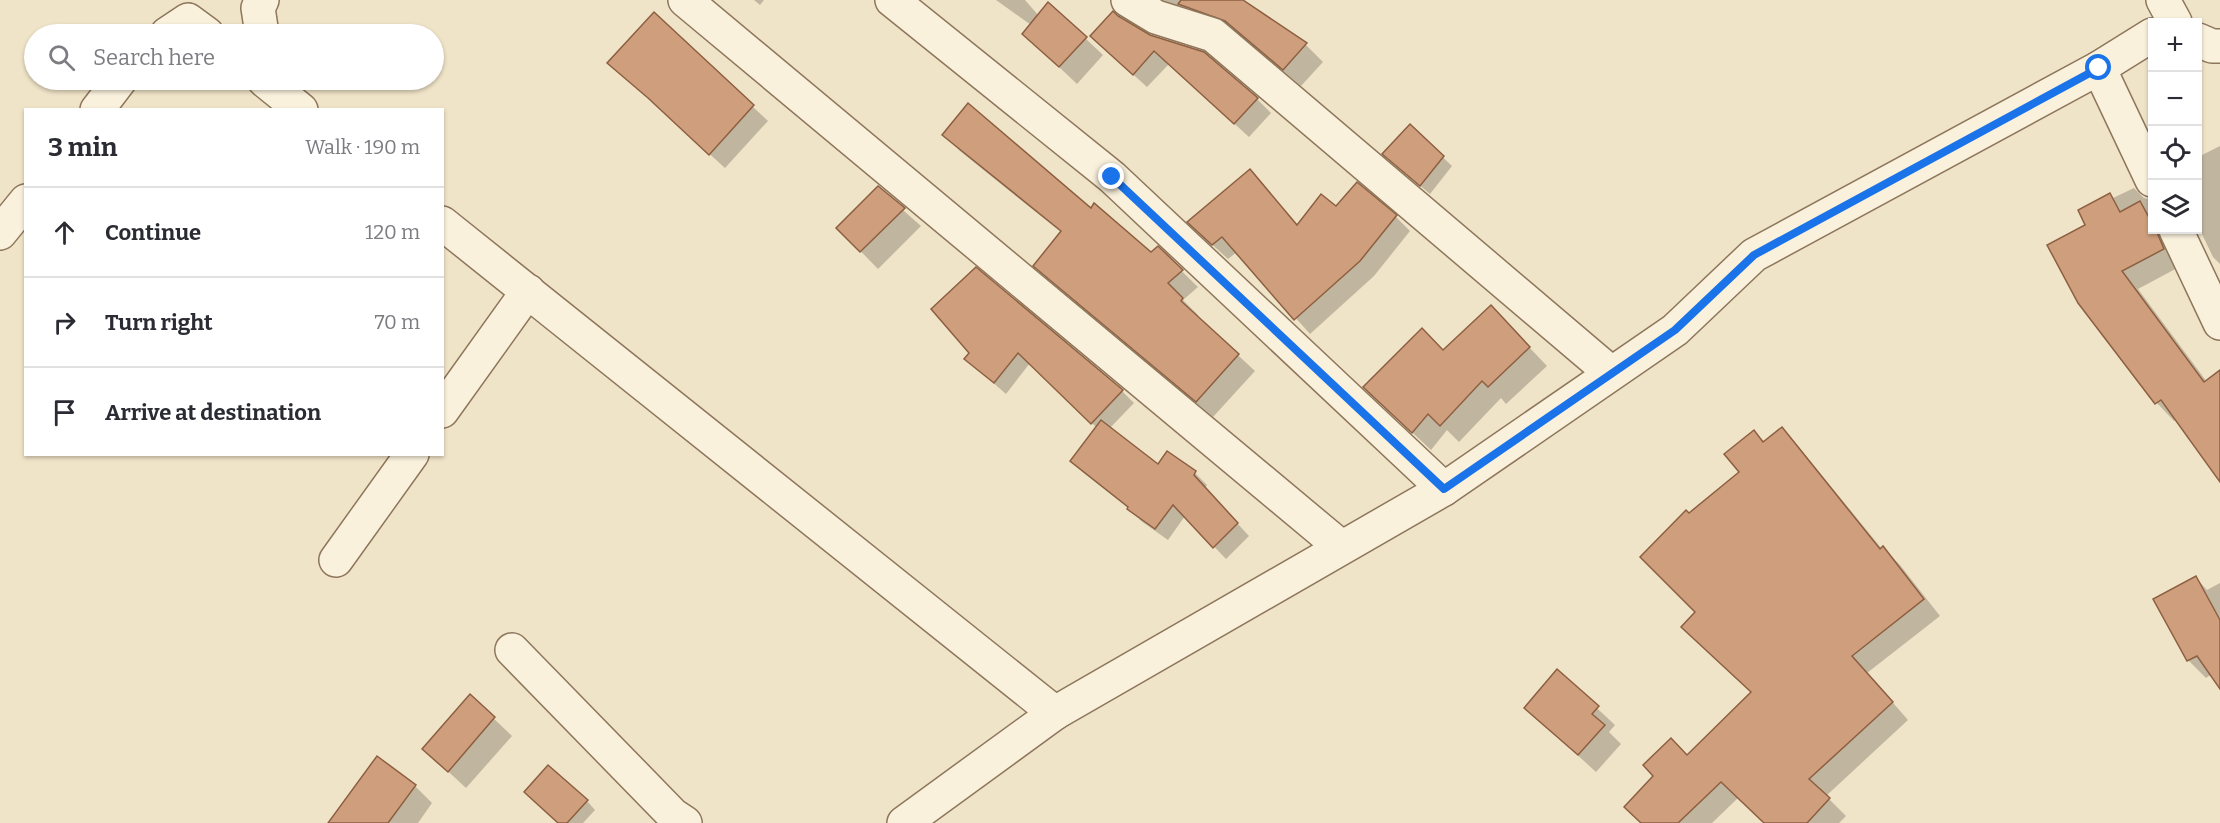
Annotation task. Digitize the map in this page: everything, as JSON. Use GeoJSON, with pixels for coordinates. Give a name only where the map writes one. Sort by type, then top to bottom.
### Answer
{"type":"FeatureCollection","features":[{"type":"Feature","properties":{"kind":"street"},"geometry":{"type":"LineString","coordinates":[[260,24],[258,8],[262,0]]}},
{"type":"Feature","properties":{"kind":"street"},"geometry":{"type":"LineString","coordinates":[[685,0],[1341,548]]}},
{"type":"Feature","properties":{"kind":"street"},"geometry":{"type":"LineString","coordinates":[[892,0],[1112,177],[1444,489]]}},
{"type":"Feature","properties":{"kind":"street"},"geometry":{"type":"LineString","coordinates":[[1128,0],[1156,17],[1213,35],[1611,373]]}},
{"type":"Feature","properties":{"kind":"street"},"geometry":{"type":"LineString","coordinates":[[2163,0],[2172,18]]}},
{"type":"Feature","properties":{"kind":"street"},"geometry":{"type":"LineString","coordinates":[[904,823],[1055,713],[1444,489],[1675,330],[1754,255],[2099,68],[2148,38]]}},
{"type":"Feature","properties":{"kind":"street"},"geometry":{"type":"LineString","coordinates":[[2202,42],[2212,46],[2220,46]]}},
{"type":"Feature","properties":{"kind":"street"},"geometry":{"type":"LineString","coordinates":[[2099,68],[2148,172]]}},
{"type":"Feature","properties":{"kind":"street"},"geometry":{"type":"LineString","coordinates":[[99,108],[112,90]]}},
{"type":"Feature","properties":{"kind":"street"},"geometry":{"type":"LineString","coordinates":[[278,90],[299,108]]}},
{"type":"Feature","properties":{"kind":"street"},"geometry":{"type":"LineString","coordinates":[[0,233],[24,203]]}},
{"type":"Feature","properties":{"kind":"street"},"geometry":{"type":"LineString","coordinates":[[444,225],[1055,713]]}},
{"type":"Feature","properties":{"kind":"street"},"geometry":{"type":"LineString","coordinates":[[2178,234],[2220,323]]}},
{"type":"Feature","properties":{"kind":"street"},"geometry":{"type":"LineString","coordinates":[[444,408],[528,291]]}},
{"type":"Feature","properties":{"kind":"street"},"geometry":{"type":"LineString","coordinates":[[336,560],[411,456]]}},
{"type":"Feature","properties":{"kind":"street"},"geometry":{"type":"LineString","coordinates":[[512,650],[675,820]]}},
{"type":"Feature","properties":{"kind":"building"},"geometry":{"type":"Polygon","coordinates":[[[1181,0],[1243,0],[1307,43],[1283,70],[1225,21],[1178,4],[1181,0]]]}},
{"type":"Feature","properties":{"kind":"building"},"geometry":{"type":"Polygon","coordinates":[[[1048,2],[1087,37],[1059,67],[1022,34],[1048,2]]]}},
{"type":"Feature","properties":{"kind":"building"},"geometry":{"type":"Polygon","coordinates":[[[1113,11],[1150,35],[1204,52],[1258,98],[1234,124],[1154,51],[1133,75],[1090,36],[1113,11]]]}},
{"type":"Feature","properties":{"kind":"building"},"geometry":{"type":"Polygon","coordinates":[[[654,12],[754,105],[709,155],[607,63],[654,12]]]}},
{"type":"Feature","properties":{"kind":"building"},"geometry":{"type":"Polygon","coordinates":[[[968,103],[1091,208],[1094,203],[1151,252],[1158,246],[1183,270],[1168,283],[1183,298],[1181,301],[1239,354],[1196,402],[1033,266],[1061,231],[942,135],[968,103]]]}},
{"type":"Feature","properties":{"kind":"building"},"geometry":{"type":"Polygon","coordinates":[[[1410,124],[1444,156],[1420,186],[1382,154],[1410,124]]]}},
{"type":"Feature","properties":{"kind":"building"},"geometry":{"type":"Polygon","coordinates":[[[1250,169],[1297,225],[1321,194],[1336,206],[1357,182],[1397,215],[1360,261],[1294,320],[1222,237],[1212,245],[1187,222],[1250,169]]]}},
{"type":"Feature","properties":{"kind":"building"},"geometry":{"type":"Polygon","coordinates":[[[878,186],[905,208],[860,252],[836,228],[878,186]]]}},
{"type":"Feature","properties":{"kind":"building"},"geometry":{"type":"Polygon","coordinates":[[[2110,193],[2120,212],[2140,201],[2148,216],[2148,234],[2158,234],[2164,249],[2122,271],[2204,382],[2220,370],[2220,482],[2161,400],[2155,404],[2078,303],[2047,245],[2085,225],[2078,210],[2110,193]]]}},
{"type":"Feature","properties":{"kind":"building"},"geometry":{"type":"Polygon","coordinates":[[[976,267],[1123,390],[1091,424],[1018,353],[994,383],[964,359],[969,353],[931,309],[976,267]]]}},
{"type":"Feature","properties":{"kind":"building"},"geometry":{"type":"Polygon","coordinates":[[[1491,305],[1530,347],[1488,387],[1482,381],[1440,426],[1428,414],[1412,433],[1363,387],[1422,328],[1443,350],[1491,305]]]}},
{"type":"Feature","properties":{"kind":"building"},"geometry":{"type":"Polygon","coordinates":[[[1101,420],[1158,464],[1167,451],[1196,471],[1194,475],[1238,523],[1213,548],[1173,505],[1155,529],[1127,509],[1128,507],[1070,461],[1101,420]]]}},
{"type":"Feature","properties":{"kind":"building"},"geometry":{"type":"Polygon","coordinates":[[[1782,427],[1880,549],[1883,546],[1924,599],[1852,656],[1893,702],[1809,779],[1830,798],[1807,823],[1764,823],[1721,782],[1678,823],[1641,823],[1624,807],[1653,776],[1643,765],[1671,738],[1687,755],[1751,692],[1681,627],[1695,612],[1640,557],[1686,510],[1689,513],[1739,472],[1724,454],[1754,430],[1763,442],[1782,427]]]}},
{"type":"Feature","properties":{"kind":"building"},"geometry":{"type":"Polygon","coordinates":[[[2196,576],[2220,620],[2220,689],[2197,656],[2187,661],[2153,599],[2196,576]]]}},
{"type":"Feature","properties":{"kind":"building"},"geometry":{"type":"Polygon","coordinates":[[[1557,669],[1599,706],[1592,714],[1605,725],[1578,755],[1524,708],[1557,669]]]}},
{"type":"Feature","properties":{"kind":"building"},"geometry":{"type":"Polygon","coordinates":[[[470,694],[495,717],[448,772],[422,749],[470,694]]]}},
{"type":"Feature","properties":{"kind":"building"},"geometry":{"type":"Polygon","coordinates":[[[377,756],[416,785],[388,823],[328,823],[377,756]]]}},
{"type":"Feature","properties":{"kind":"building"},"geometry":{"type":"Polygon","coordinates":[[[548,765],[588,800],[567,823],[558,823],[524,792],[548,765]]]}},
{"type":"Feature","properties":{"kind":"route"},"geometry":{"type":"LineString","coordinates":[[1112,177],[1444,489],[1675,330],[1754,255],[2099,68]]}}]}
